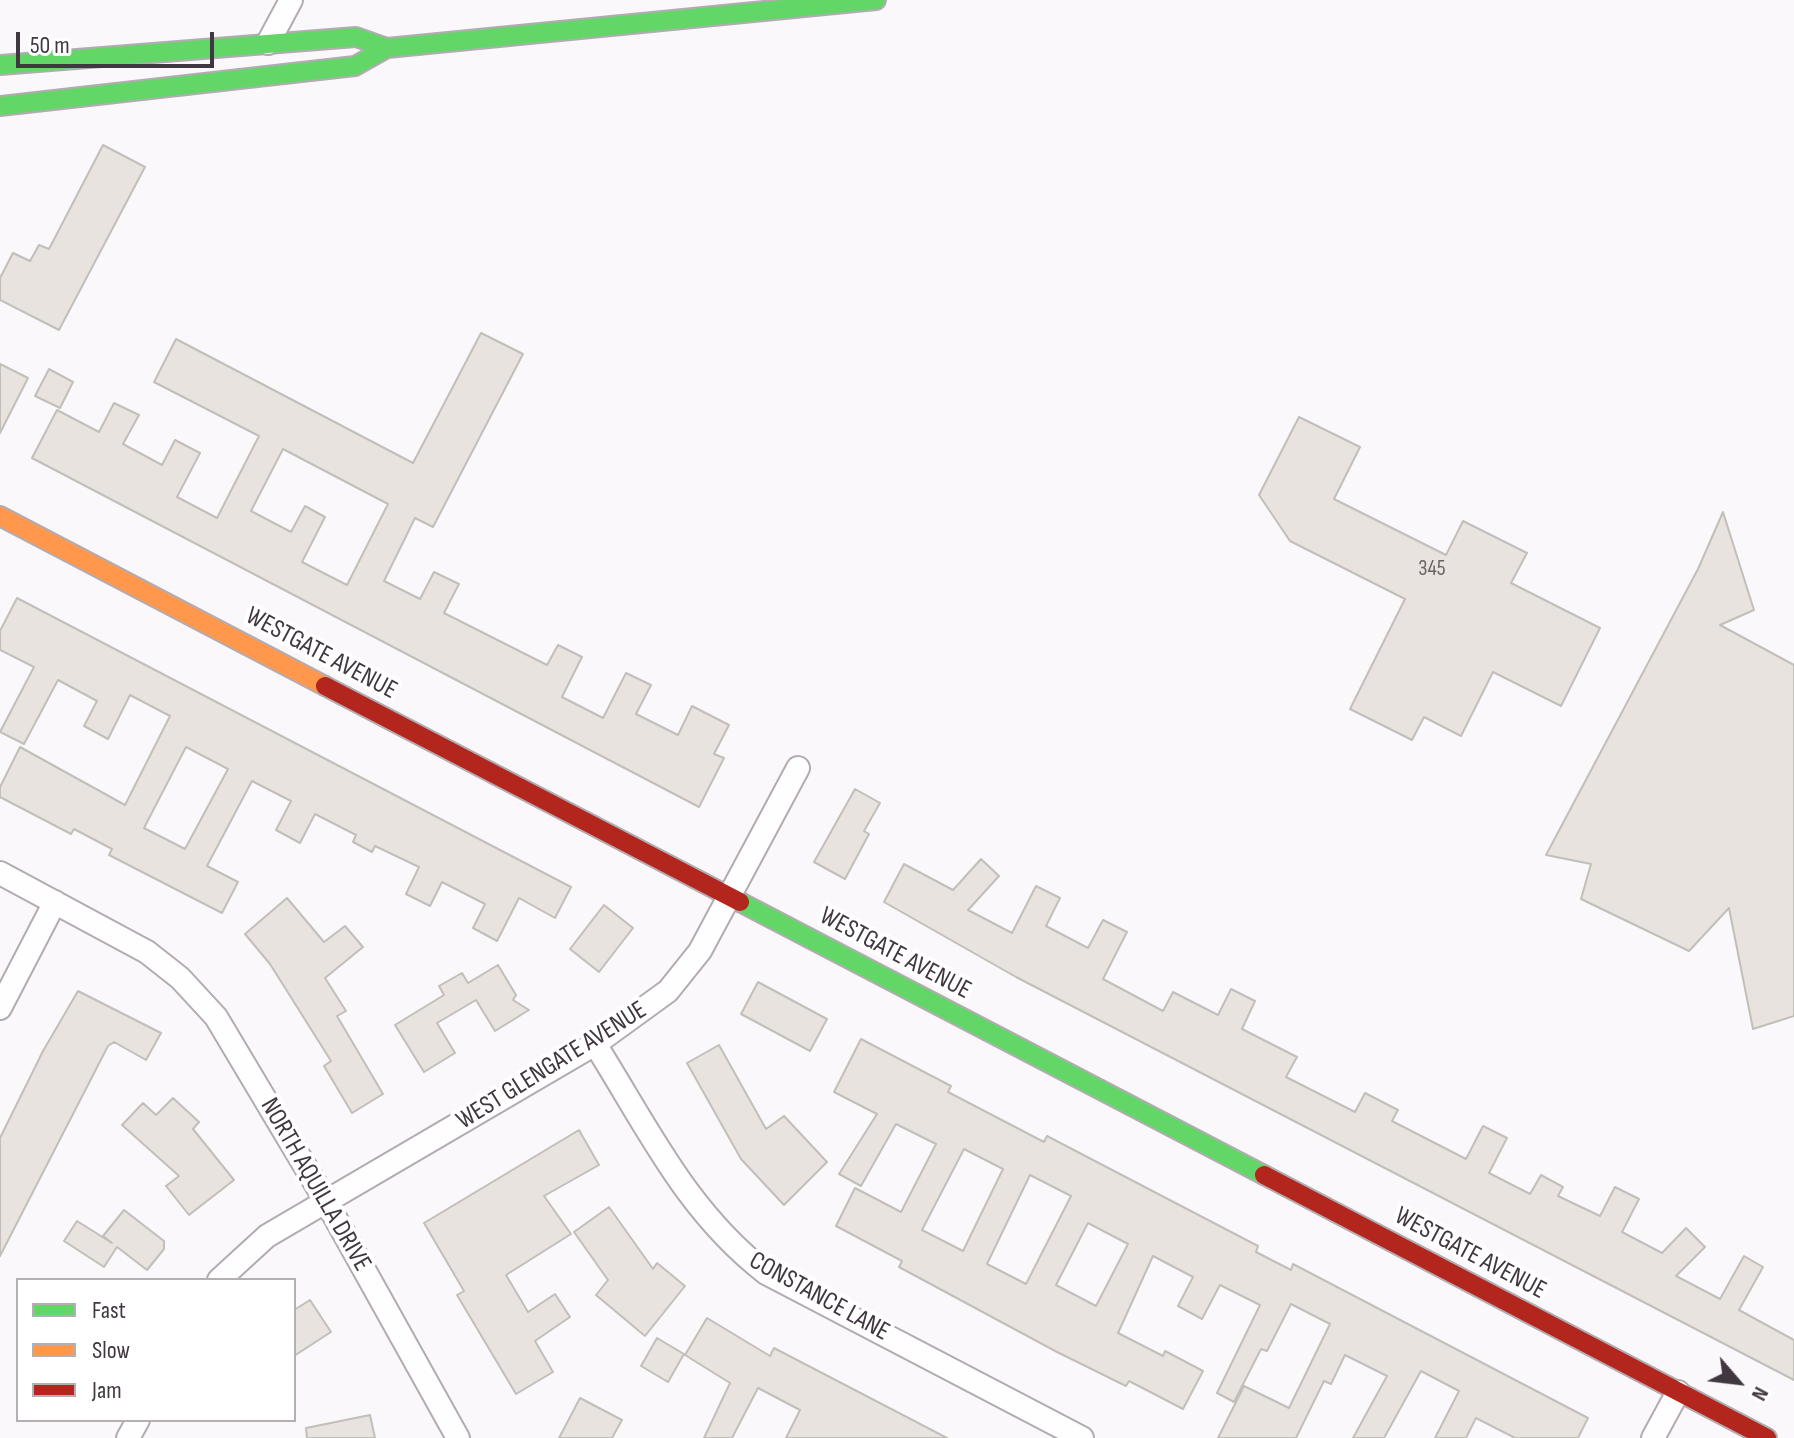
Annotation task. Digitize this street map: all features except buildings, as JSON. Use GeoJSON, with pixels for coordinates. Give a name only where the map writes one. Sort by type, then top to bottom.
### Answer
{"type":"FeatureCollection","features":[{"type":"Feature","properties":{"kind":"street"},"geometry":{"type":"LineString","coordinates":[[268,43],[291,0]]}},
{"type":"Feature","properties":{"kind":"street"},"geometry":{"type":"LineString","coordinates":[[0,106],[91,99],[355,66],[387,48],[876,0]]}},
{"type":"Feature","properties":{"kind":"street"},"geometry":{"type":"LineString","coordinates":[[0,65],[356,37],[387,48]]}},
{"type":"Feature","properties":{"kind":"street","name":"WESTGATE AVENUE"},"geometry":{"type":"LineString","coordinates":[[0,516],[1767,1438]]}},
{"type":"Feature","properties":{"kind":"street","name":"WEST GLENGATE AVENUE"},"geometry":{"type":"LineString","coordinates":[[221,1278],[267,1236],[595,1044],[668,991],[700,951],[798,768]]}},
{"type":"Feature","properties":{"kind":"street","name":"NORTH AQUILLA DRIVE"},"geometry":{"type":"LineString","coordinates":[[0,873],[147,952],[180,978],[216,1017],[327,1203],[458,1438]]}},
{"type":"Feature","properties":{"kind":"street"},"geometry":{"type":"LineString","coordinates":[[0,1008],[55,902]]}},
{"type":"Feature","properties":{"kind":"street","name":"CONSTANCE LANE"},"geometry":{"type":"LineString","coordinates":[[595,1044],[689,1196],[737,1250],[766,1273],[1082,1438]]}},
{"type":"Feature","properties":{"kind":"street"},"geometry":{"type":"LineString","coordinates":[[1653,1438],[1678,1392]]}},
{"type":"Feature","properties":{"kind":"traffic: fast"},"geometry":{"type":"LineString","coordinates":[[0,65],[356,37],[387,48],[876,0]]}},
{"type":"Feature","properties":{"kind":"traffic: fast"},"geometry":{"type":"LineString","coordinates":[[0,106],[355,66],[387,48]]}},
{"type":"Feature","properties":{"kind":"traffic: fast"},"geometry":{"type":"LineString","coordinates":[[740,902],[1264,1175]]}},
{"type":"Feature","properties":{"kind":"traffic: slow"},"geometry":{"type":"LineString","coordinates":[[0,516],[325,686]]}},
{"type":"Feature","properties":{"kind":"traffic: jam"},"geometry":{"type":"LineString","coordinates":[[325,686],[740,902]]}},
{"type":"Feature","properties":{"kind":"traffic: jam"},"geometry":{"type":"LineString","coordinates":[[1264,1175],[1767,1438]]}}]}
